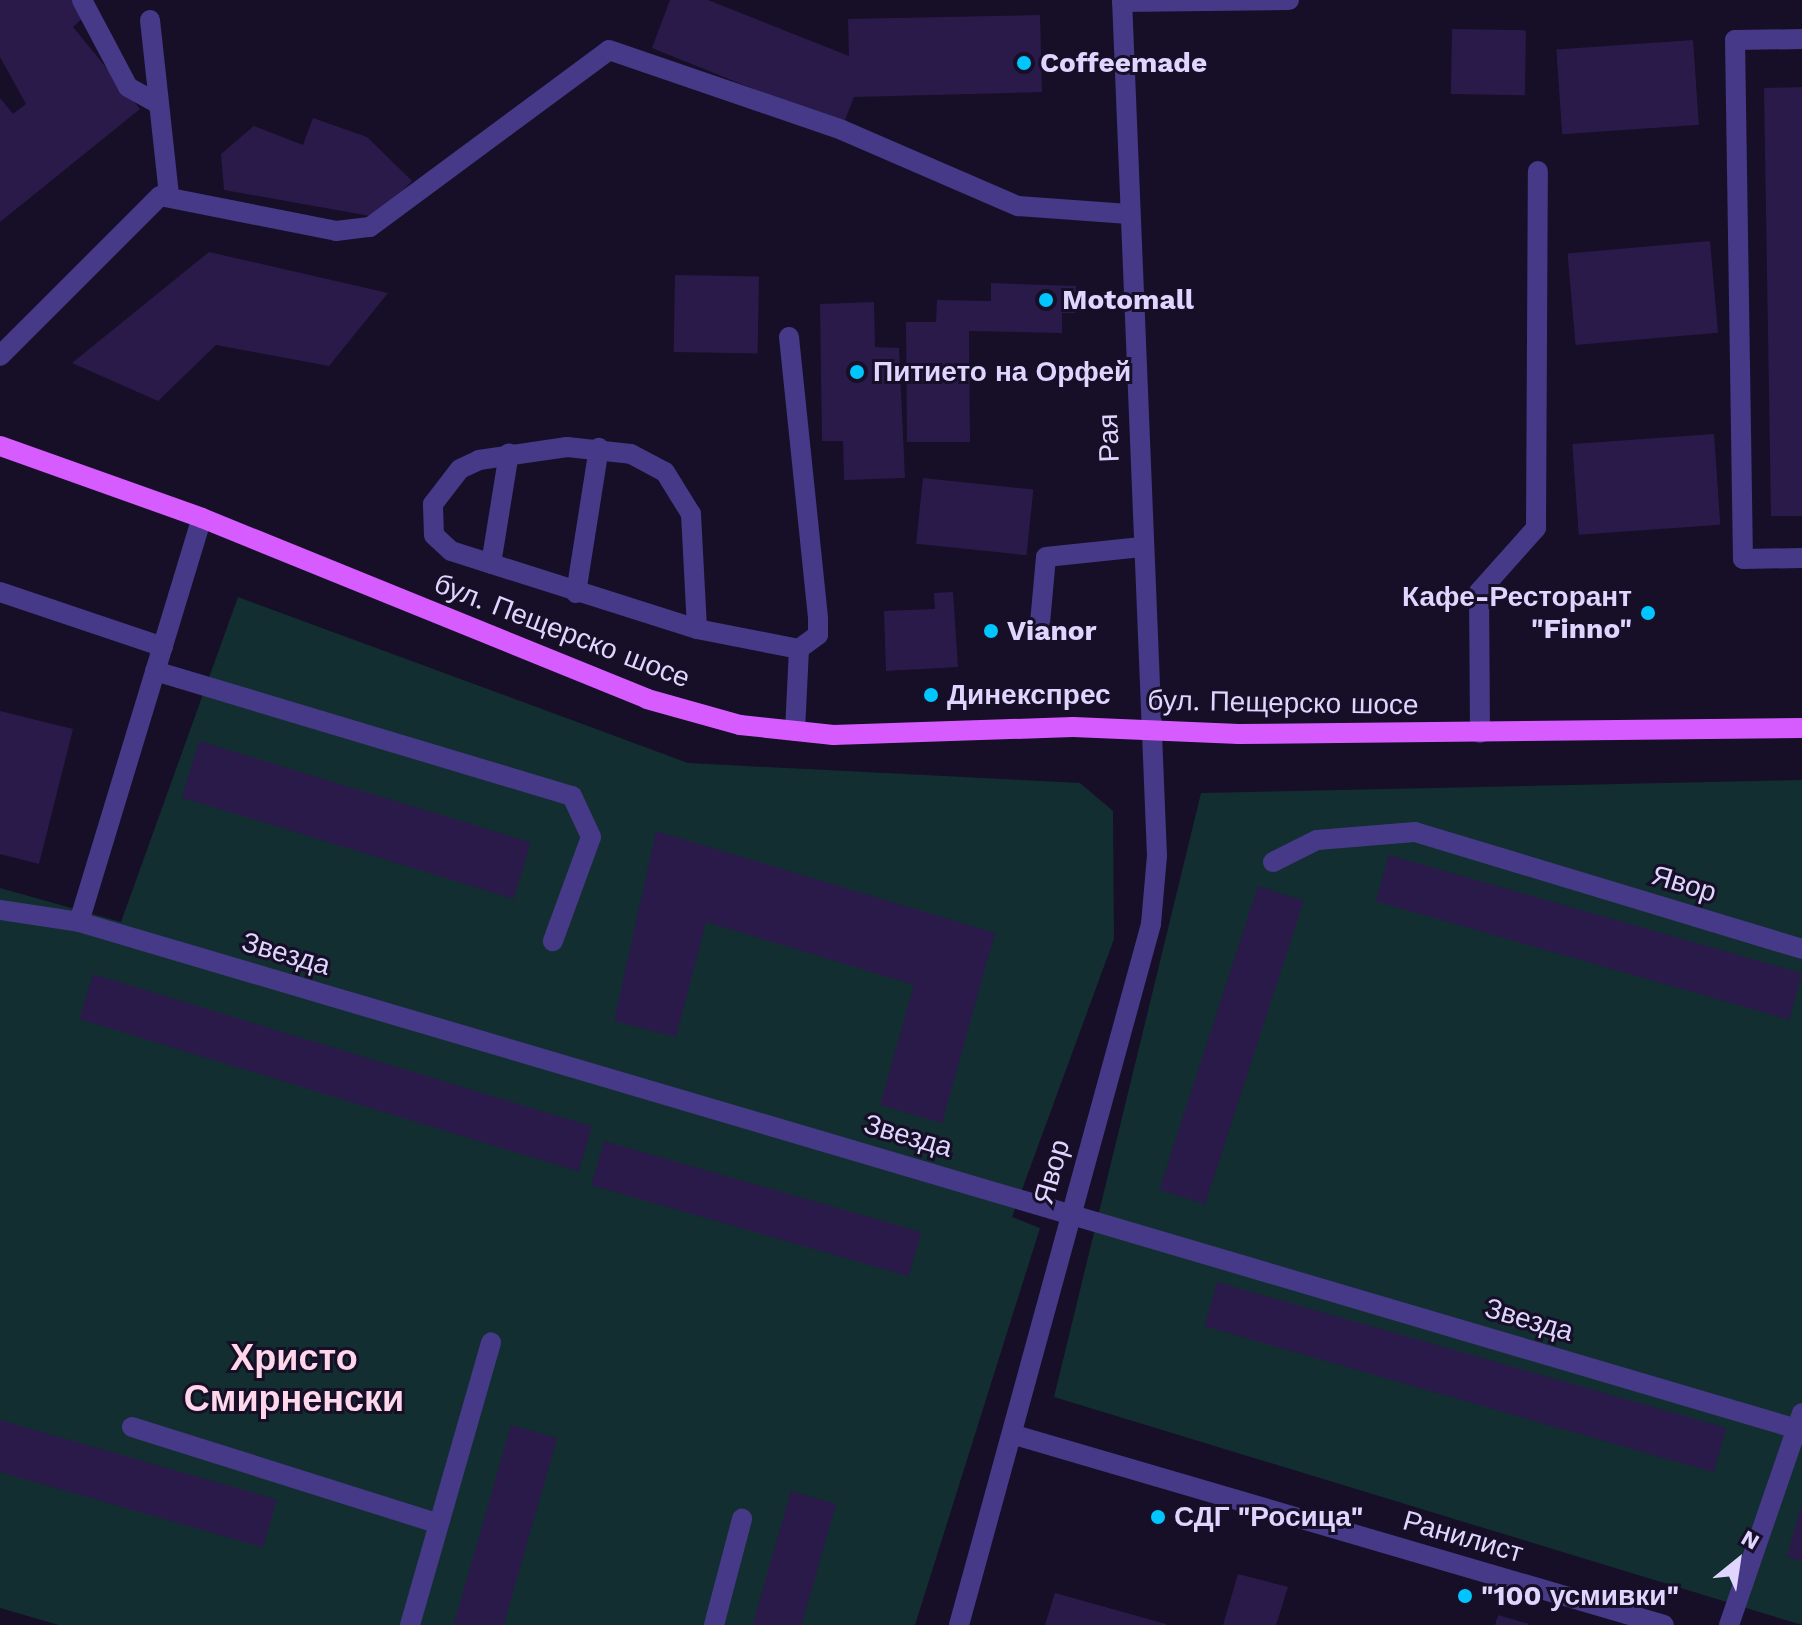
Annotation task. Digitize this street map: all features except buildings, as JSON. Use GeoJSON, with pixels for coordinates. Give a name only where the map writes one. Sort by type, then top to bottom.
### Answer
{"type":"FeatureCollection","features":[{"type":"Feature","properties":{"kind":"main road","name":"бул. Пещерско шосе"},"geometry":{"type":"LineString","coordinates":[[0,446],[202,518],[647,699],[795,731],[1480,733],[1802,728]]}},
{"type":"Feature","properties":{"kind":"street"},"geometry":{"type":"LineString","coordinates":[[82,0],[128,87],[159,104]]}},
{"type":"Feature","properties":{"kind":"street"},"geometry":{"type":"LineString","coordinates":[[1122,1],[1289,0]]}},
{"type":"Feature","properties":{"kind":"street","name":"Рая"},"geometry":{"type":"LineString","coordinates":[[1122,1],[1146,730]]}},
{"type":"Feature","properties":{"kind":"street"},"geometry":{"type":"LineString","coordinates":[[150,20],[169,194]]}},
{"type":"Feature","properties":{"kind":"street"},"geometry":{"type":"LineString","coordinates":[[1802,39],[1735,40],[1743,559],[1802,558]]}},
{"type":"Feature","properties":{"kind":"street"},"geometry":{"type":"LineString","coordinates":[[0,356],[153,201],[169,194],[336,231],[370,227],[609,50],[842,130],[1018,206],[1129,214]]}},
{"type":"Feature","properties":{"kind":"street"},"geometry":{"type":"LineString","coordinates":[[1480,733],[1479,592],[1536,528],[1538,171]]}},
{"type":"Feature","properties":{"kind":"street"},"geometry":{"type":"LineString","coordinates":[[697,629],[691,514],[665,472],[599,448],[509,453],[460,469],[444,485],[429,521],[451,551],[697,629],[799,649],[818,635],[818,619],[789,337]]}},
{"type":"Feature","properties":{"kind":"street"},"geometry":{"type":"LineString","coordinates":[[576,593],[599,448]]}},
{"type":"Feature","properties":{"kind":"street"},"geometry":{"type":"LineString","coordinates":[[491,564],[509,453]]}},
{"type":"Feature","properties":{"kind":"street"},"geometry":{"type":"LineString","coordinates":[[79,922],[202,518]]}},
{"type":"Feature","properties":{"kind":"street"},"geometry":{"type":"LineString","coordinates":[[1040,623],[1046,557],[1141,547]]}},
{"type":"Feature","properties":{"kind":"street"},"geometry":{"type":"LineString","coordinates":[[0,592],[163,647]]}},
{"type":"Feature","properties":{"kind":"street"},"geometry":{"type":"LineString","coordinates":[[795,731],[799,649]]}},
{"type":"Feature","properties":{"kind":"street"},"geometry":{"type":"LineString","coordinates":[[155,671],[572,796],[591,837],[553,941]]}},
{"type":"Feature","properties":{"kind":"street","name":"Явор"},"geometry":{"type":"LineString","coordinates":[[959,1625],[1015,1435],[1069,1213],[1151,924],[1157,856],[1146,730]]}},
{"type":"Feature","properties":{"kind":"street","name":"Явор"},"geometry":{"type":"LineString","coordinates":[[1273,862],[1317,840],[1415,832],[1802,949]]}},
{"type":"Feature","properties":{"kind":"street","name":"Звезда"},"geometry":{"type":"LineString","coordinates":[[0,910],[79,922],[1069,1213],[1799,1421]]}},
{"type":"Feature","properties":{"kind":"street"},"geometry":{"type":"LineString","coordinates":[[410,1625],[491,1342]]}},
{"type":"Feature","properties":{"kind":"street"},"geometry":{"type":"LineString","coordinates":[[1729,1625],[1799,1421]]}},
{"type":"Feature","properties":{"kind":"street"},"geometry":{"type":"LineString","coordinates":[[132,1427],[437,1523]]}},
{"type":"Feature","properties":{"kind":"street","name":"Ранилист"},"geometry":{"type":"LineString","coordinates":[[1015,1435],[1664,1625]]}},
{"type":"Feature","properties":{"kind":"street"},"geometry":{"type":"LineString","coordinates":[[714,1625],[742,1519]]}},
{"type":"Feature","properties":{"kind":"green space"},"geometry":{"type":"Polygon","coordinates":[[[238,597],[688,763],[1080,783],[1113,811],[1114,939],[1012,1217],[1040,1228],[915,1625],[59,1625],[0,1608],[0,888],[121,922],[238,597]]]}},
{"type":"Feature","properties":{"kind":"green space"},"geometry":{"type":"Polygon","coordinates":[[[1802,780],[1802,1625],[1054,1397],[1201,793],[1802,780]]]}},
{"type":"Feature","properties":{"kind":"place","name":"Coffeemade"},"geometry":{"type":"Point","coordinates":[1024,63]}},
{"type":"Feature","properties":{"kind":"place","name":"Motomall"},"geometry":{"type":"Point","coordinates":[1046,300]}},
{"type":"Feature","properties":{"kind":"place","name":"Питието на Орфей"},"geometry":{"type":"Point","coordinates":[857,372]}},
{"type":"Feature","properties":{"kind":"place","name":"Кафе-Ресторант \"Finno\""},"geometry":{"type":"Point","coordinates":[1648,613]}},
{"type":"Feature","properties":{"kind":"place","name":"Vianor"},"geometry":{"type":"Point","coordinates":[991,631]}},
{"type":"Feature","properties":{"kind":"place","name":"Динекспрес"},"geometry":{"type":"Point","coordinates":[931,695]}},
{"type":"Feature","properties":{"kind":"place","name":"СДГ \"Росица\""},"geometry":{"type":"Point","coordinates":[1158,1517]}},
{"type":"Feature","properties":{"kind":"place","name":"\"100 усмивки\""},"geometry":{"type":"Point","coordinates":[1465,1596]}},
{"type":"Feature","properties":{"kind":"district","name":"Христо Смирненски"},"geometry":{"type":"Point","coordinates":[294,1378]}}]}
